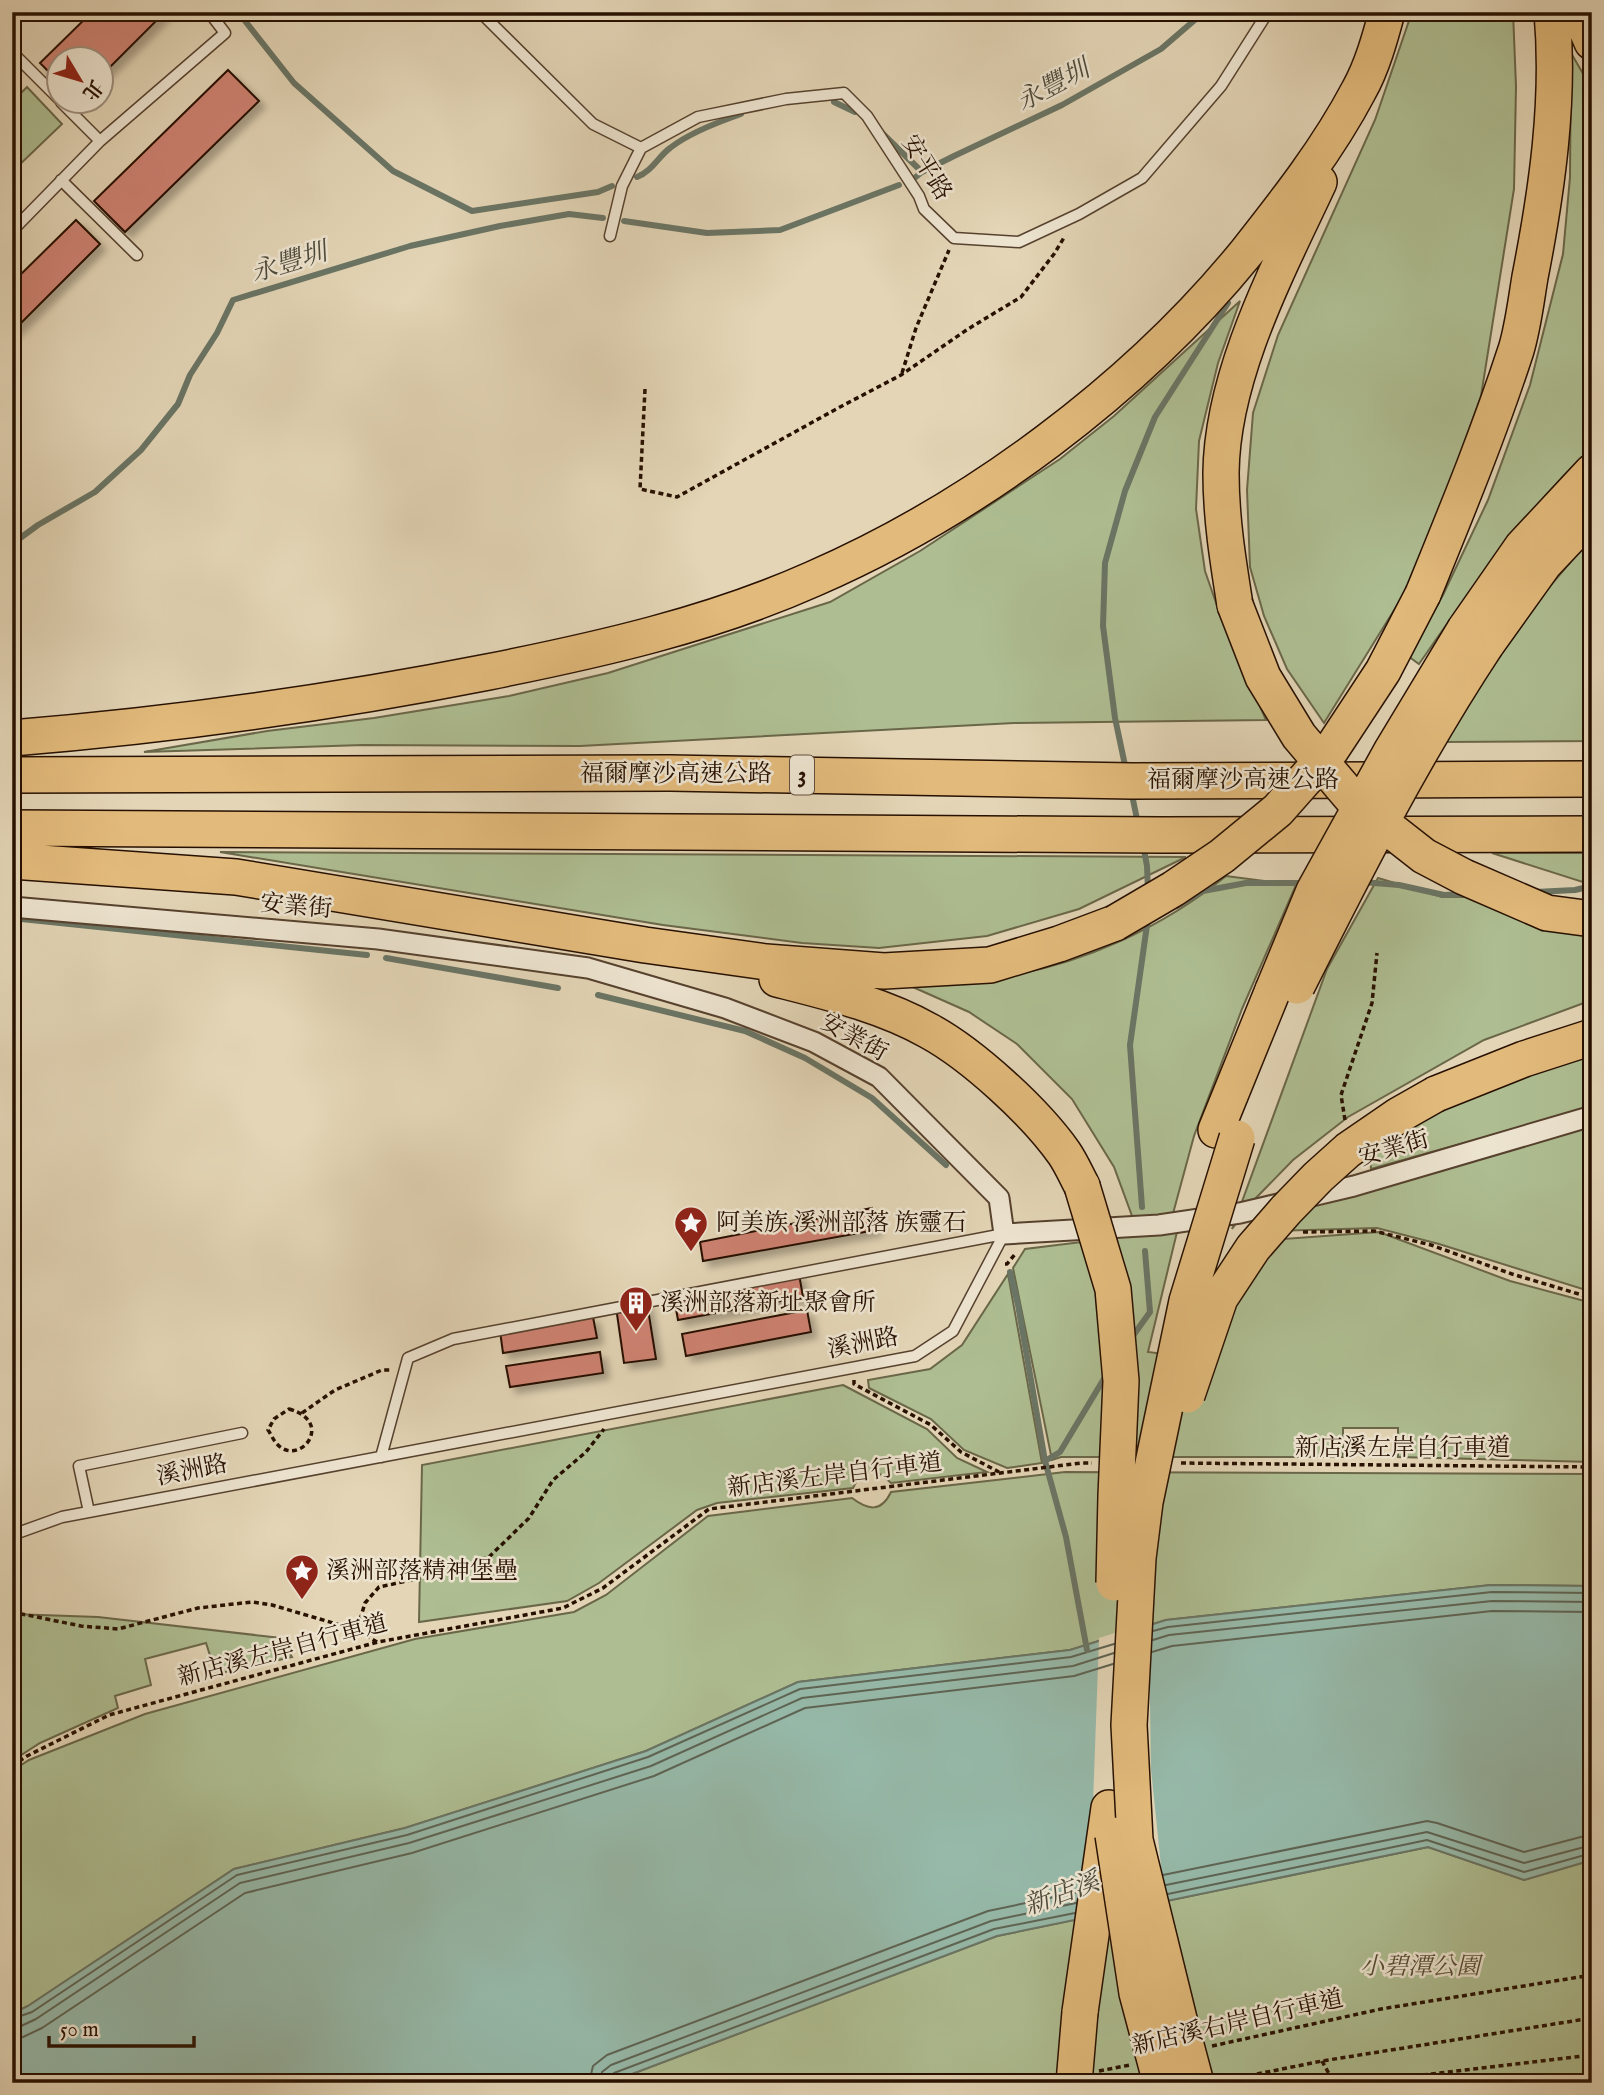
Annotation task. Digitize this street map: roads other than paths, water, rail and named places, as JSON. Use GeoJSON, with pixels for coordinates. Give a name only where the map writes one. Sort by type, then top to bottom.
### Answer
{"type":"FeatureCollection","features":[{"type":"Feature","properties":{"kind":"highway"},"geometry":{"type":"LineString","coordinates":[[1387,12],[1362,86],[1265,297],[1240,367],[1228,413],[1221,472],[1224,537],[1236,605],[1263,677],[1298,736],[1355,802],[1424,856],[1464,877],[1547,912],[1592,919]]}},
{"type":"Feature","properties":{"kind":"highway"},"geometry":{"type":"LineString","coordinates":[[12,861],[236,877],[645,945],[766,962],[884,971],[990,965],[1115,923],[1222,856],[1278,810],[1339,739],[1383,671],[1423,594],[1475,467],[1517,347],[1541,222],[1552,128],[1552,12]]}},
{"type":"Feature","properties":{"kind":"highway"},"geometry":{"type":"LineString","coordinates":[[1579,12],[1592,42]]}},
{"type":"Feature","properties":{"kind":"highway"},"geometry":{"type":"LineString","coordinates":[[12,738],[119,729],[291,706],[392,691],[554,659],[745,606],[872,552],[977,490],[1046,442],[1166,340],[1225,278],[1283,206],[1329,142],[1362,86]]}},
{"type":"Feature","properties":{"kind":"highway"},"geometry":{"type":"LineString","coordinates":[[1116,1547],[1135,1440],[1159,1335],[1226,1134],[1281,996],[1460,685],[1475,637],[1522,547],[1592,472]]}},
{"type":"Feature","properties":{"kind":"highway"},"geometry":{"type":"LineString","coordinates":[[1475,637],[1592,513]]}},
{"type":"Feature","properties":{"kind":"highway","name":"福爾摩沙高速公路"},"geometry":{"type":"LineString","coordinates":[[12,775],[670,773],[1132,781],[1584,778]]}},
{"type":"Feature","properties":{"kind":"highway"},"geometry":{"type":"LineString","coordinates":[[12,828],[1161,835],[1592,834]]}},
{"type":"Feature","properties":{"kind":"highway"},"geometry":{"type":"LineString","coordinates":[[645,945],[822,990],[883,1010],[930,1031],[973,1061],[1007,1091],[1064,1153],[1082,1186],[1113,1289],[1121,1381],[1107,1735],[1109,1808],[1150,2073]]}},
{"type":"Feature","properties":{"kind":"highway"},"geometry":{"type":"LineString","coordinates":[[1145,1502],[1176,1440],[1188,1388],[1220,1298],[1238,1269],[1286,1210],[1338,1159],[1399,1115],[1436,1094],[1524,1059],[1592,1037]]}},
{"type":"Feature","properties":{"kind":"highway"},"geometry":{"type":"LineString","coordinates":[[1196,2083],[1135,1840],[1129,1725],[1138,1558],[1145,1502],[1187,1301],[1226,1134]]}},
{"type":"Feature","properties":{"kind":"highway"},"geometry":{"type":"LineString","coordinates":[[1081,2078],[1080,2012],[1109,1808]]}},
{"type":"Feature","properties":{"kind":"street","name":"安業街"},"geometry":{"type":"LineString","coordinates":[[12,907],[378,939],[575,967],[725,1009],[814,1042],[878,1077],[999,1198],[1004,1234],[1159,1225],[1240,1213],[1354,1186],[1592,1116]]}},
{"type":"Feature","properties":{"kind":"lane"},"geometry":{"type":"LineString","coordinates":[[12,231],[100,141],[225,33],[209,12]]}},
{"type":"Feature","properties":{"kind":"lane"},"geometry":{"type":"LineString","coordinates":[[480,12],[593,124],[641,148],[622,186],[610,236]]}},
{"type":"Feature","properties":{"kind":"lane","name":"安平路"},"geometry":{"type":"LineString","coordinates":[[641,148],[698,117],[786,99],[844,93],[867,116],[919,196],[924,209],[954,238],[1019,242],[1079,214],[1142,178],[1221,86],[1268,12]]}},
{"type":"Feature","properties":{"kind":"lane"},"geometry":{"type":"LineString","coordinates":[[12,52],[46,87]]}},
{"type":"Feature","properties":{"kind":"lane"},"geometry":{"type":"LineString","coordinates":[[75,116],[100,141]]}},
{"type":"Feature","properties":{"kind":"lane"},"geometry":{"type":"LineString","coordinates":[[61,180],[137,255]]}},
{"type":"Feature","properties":{"kind":"lane"},"geometry":{"type":"LineString","coordinates":[[381,1457],[408,1358],[453,1339],[1004,1234]]}},
{"type":"Feature","properties":{"kind":"lane","name":"溪洲路"},"geometry":{"type":"LineString","coordinates":[[12,1535],[62,1517],[915,1356],[953,1331],[1004,1234]]}},
{"type":"Feature","properties":{"kind":"lane"},"geometry":{"type":"LineString","coordinates":[[89,1512],[79,1466],[242,1433]]}},
{"type":"Feature","properties":{"kind":"water","name":"新店溪"},"geometry":{"type":"Polygon","coordinates":[[[1491,1585],[1592,1586],[1592,1860],[1524,1880],[1428,1847],[997,1936],[608,2083],[12,2083],[12,2014],[234,1869],[405,1828],[646,1751],[798,1682],[1070,1650],[1166,1620],[1491,1585]]]}},
{"type":"Feature","properties":{"kind":"waterway"},"geometry":{"type":"LineString","coordinates":[[238,12],[294,83],[393,171],[472,211],[598,192],[612,186]]}},
{"type":"Feature","properties":{"kind":"waterway","name":"永豐圳"},"geometry":{"type":"LineString","coordinates":[[912,180],[922,172],[1062,105],[1161,49],[1204,12]]}},
{"type":"Feature","properties":{"kind":"waterway"},"geometry":{"type":"LineString","coordinates":[[834,102],[855,112]]}},
{"type":"Feature","properties":{"kind":"waterway"},"geometry":{"type":"LineString","coordinates":[[637,177],[686,137],[741,114]]}},
{"type":"Feature","properties":{"kind":"waterway"},"geometry":{"type":"LineString","coordinates":[[880,131],[922,172]]}},
{"type":"Feature","properties":{"kind":"waterway","name":"永豐圳"},"geometry":{"type":"LineString","coordinates":[[624,221],[707,233],[780,230],[899,185]]}},
{"type":"Feature","properties":{"kind":"waterway","name":"永豐圳"},"geometry":{"type":"LineString","coordinates":[[12,544],[38,525],[95,492],[141,450],[178,404],[190,375],[217,333],[233,300],[410,246],[500,226],[569,214],[603,218]]}},
{"type":"Feature","properties":{"kind":"waterway"},"geometry":{"type":"LineString","coordinates":[[1126,770],[1115,718],[1103,626],[1105,563],[1125,491],[1155,417],[1228,303]]}},
{"type":"Feature","properties":{"kind":"waterway"},"geometry":{"type":"LineString","coordinates":[[1131,790],[1138,824]]}},
{"type":"Feature","properties":{"kind":"waterway"},"geometry":{"type":"LineString","coordinates":[[1143,845],[1148,890]]}},
{"type":"Feature","properties":{"kind":"waterway"},"geometry":{"type":"LineString","coordinates":[[1362,882],[1399,885],[1444,895],[1468,894]]}},
{"type":"Feature","properties":{"kind":"waterway"},"geometry":{"type":"LineString","coordinates":[[1177,906],[1203,891],[1246,883],[1305,883]]}},
{"type":"Feature","properties":{"kind":"waterway"},"geometry":{"type":"LineString","coordinates":[[1535,892],[1575,890],[1592,886]]}},
{"type":"Feature","properties":{"kind":"waterway"},"geometry":{"type":"LineString","coordinates":[[12,918],[367,955]]}},
{"type":"Feature","properties":{"kind":"waterway"},"geometry":{"type":"LineString","coordinates":[[1142,1207],[1130,1045],[1148,918]]}},
{"type":"Feature","properties":{"kind":"waterway"},"geometry":{"type":"LineString","coordinates":[[386,958],[558,988]]}},
{"type":"Feature","properties":{"kind":"waterway"},"geometry":{"type":"LineString","coordinates":[[598,995],[745,1031],[805,1058],[872,1098],[946,1165]]}},
{"type":"Feature","properties":{"kind":"waterway"},"geometry":{"type":"LineString","coordinates":[[1130,1340],[1150,1312],[1145,1251]]}},
{"type":"Feature","properties":{"kind":"waterway"},"geometry":{"type":"LineString","coordinates":[[1010,1272],[1045,1461],[1066,1537],[1087,1650]]}},
{"type":"Feature","properties":{"kind":"waterway"},"geometry":{"type":"LineString","coordinates":[[1045,1461],[1060,1452],[1108,1372]]}},
{"type":"Feature","properties":{"kind":"place","name":"阿美族 溪洲部落 族靈石"},"geometry":{"type":"Point","coordinates":[691,1253]}},
{"type":"Feature","properties":{"kind":"place","name":"溪洲部落新址聚會所"},"geometry":{"type":"Point","coordinates":[636,1333]}},
{"type":"Feature","properties":{"kind":"place","name":"溪洲部落精神堡壘"},"geometry":{"type":"Point","coordinates":[302,1601]}},
{"type":"Feature","properties":{"kind":"park label","name":"小碧潭公園"},"geometry":{"type":"Point","coordinates":[1420,1967]}}]}
